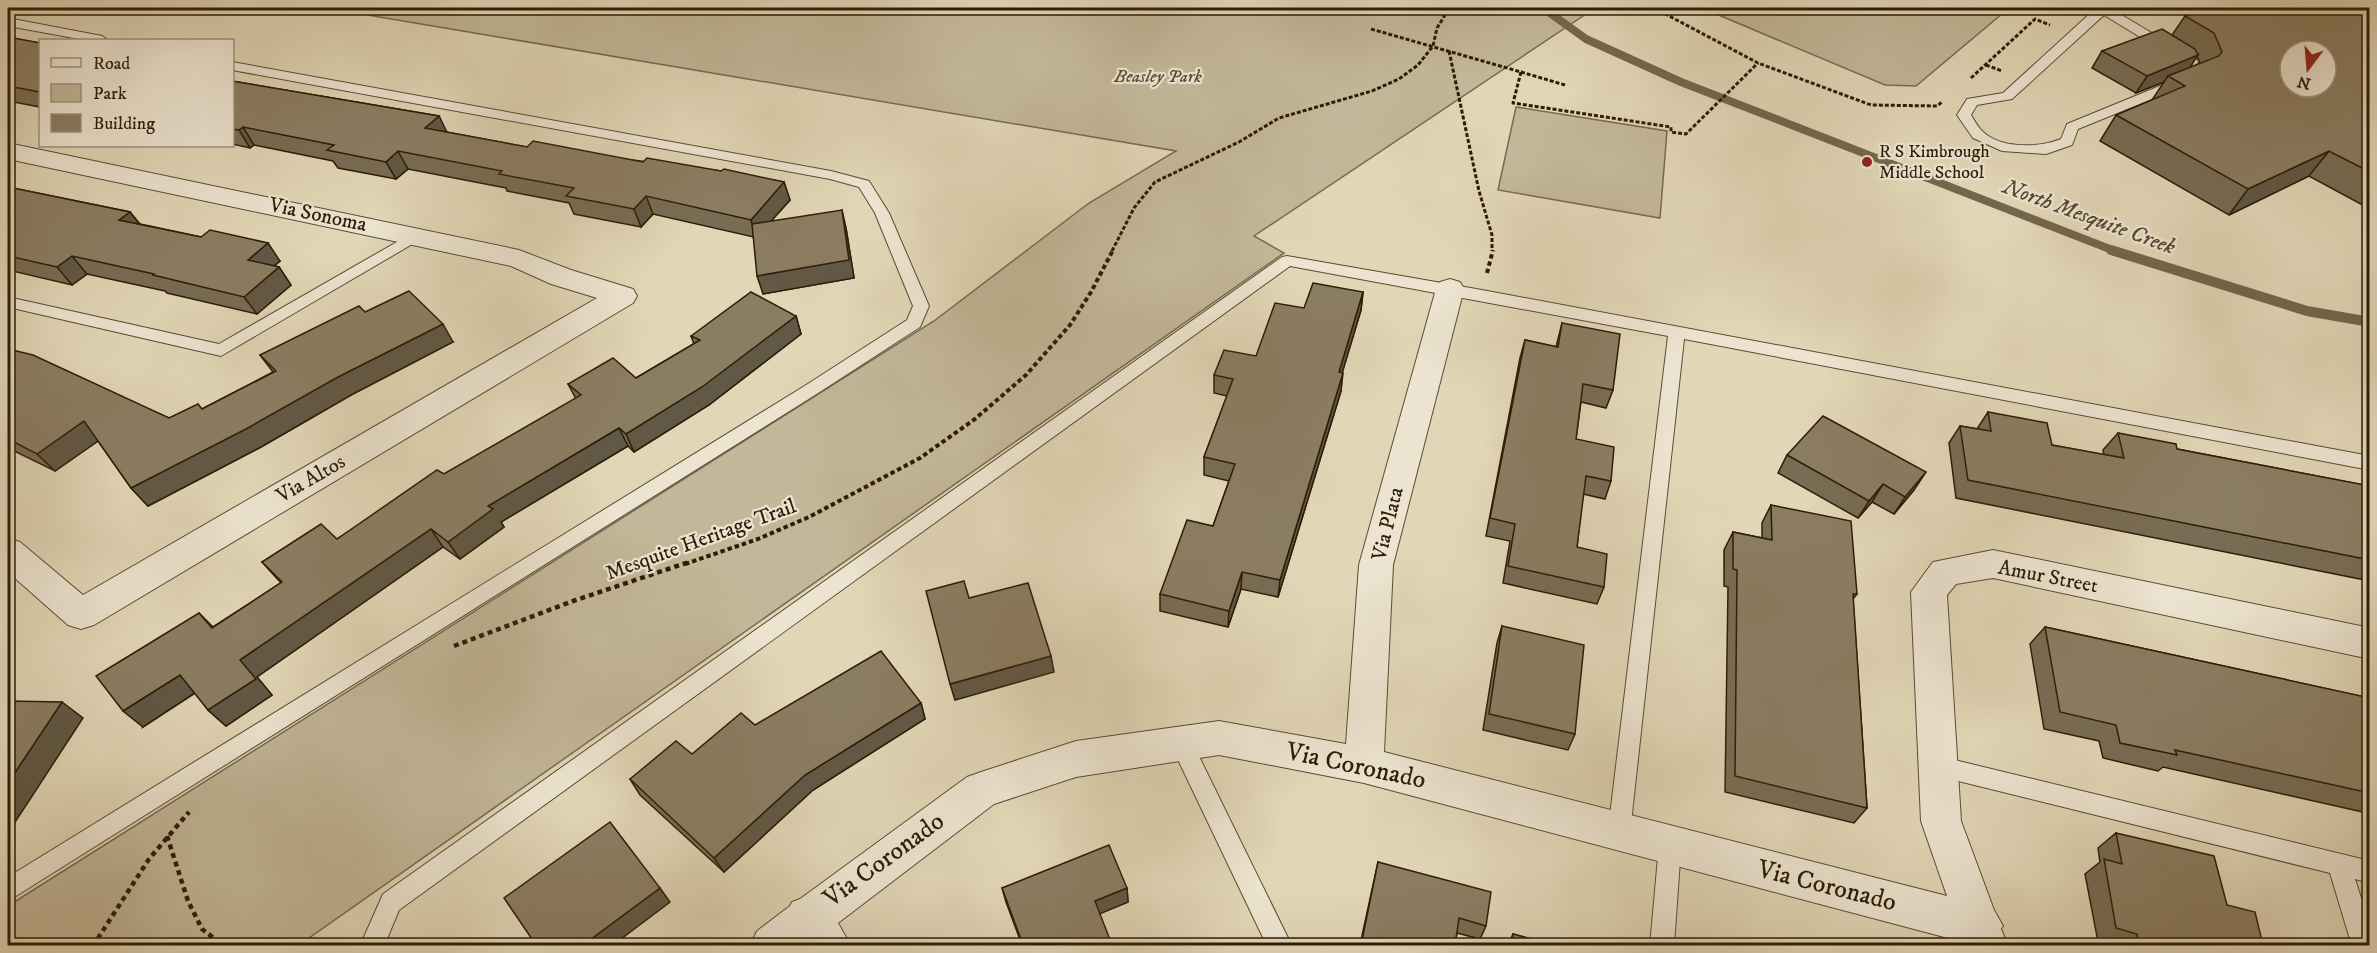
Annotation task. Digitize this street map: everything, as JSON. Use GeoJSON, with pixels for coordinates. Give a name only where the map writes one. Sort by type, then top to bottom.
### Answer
{"type":"FeatureCollection","features":[{"type":"Feature","properties":{"kind":"street","name":"Via Sonoma"},"geometry":{"type":"LineString","coordinates":[[8,151],[416,236],[519,260],[623,296]]}},
{"type":"Feature","properties":{"kind":"street","name":"Via Plata"},"geometry":{"type":"LineString","coordinates":[[1364,765],[1376,565],[1450,289]]}},
{"type":"Feature","properties":{"kind":"street","name":"Via Altos"},"geometry":{"type":"LineString","coordinates":[[8,552],[81,614],[623,296]]}},
{"type":"Feature","properties":{"kind":"street","name":"Amur Street"},"geometry":{"type":"LineString","coordinates":[[1983,936],[1941,821],[1929,592],[1945,572],[1993,564],[2370,644]]}},
{"type":"Feature","properties":{"kind":"street","name":"Via Coronado"},"geometry":{"type":"LineString","coordinates":[[772,945],[818,931],[981,790],[1076,759],[1219,738],[1364,765],[1670,846],[1983,936]]}},
{"type":"Feature","properties":{"kind":"lane"},"geometry":{"type":"LineString","coordinates":[[2102,8],[2192,63],[2196,76],[2072,127],[2067,142],[2046,150],[2007,148],[1978,135],[1964,115],[1972,102],[2007,96],[2102,8]]}},
{"type":"Feature","properties":{"kind":"lane"},"geometry":{"type":"LineString","coordinates":[[8,22],[97,39]]}},
{"type":"Feature","properties":{"kind":"lane"},"geometry":{"type":"LineString","coordinates":[[8,890],[809,391],[914,323],[921,306],[882,213],[864,183],[831,175],[234,66]]}},
{"type":"Feature","properties":{"kind":"lane"},"geometry":{"type":"LineString","coordinates":[[8,302],[221,350],[416,236]]}},
{"type":"Feature","properties":{"kind":"lane"},"geometry":{"type":"LineString","coordinates":[[372,945],[391,902],[1287,261],[1450,289],[2370,463]]}},
{"type":"Feature","properties":{"kind":"lane"},"geometry":{"type":"LineString","coordinates":[[1619,832],[1676,333]]}},
{"type":"Feature","properties":{"kind":"lane"},"geometry":{"type":"LineString","coordinates":[[1181,743],[1280,945]]}},
{"type":"Feature","properties":{"kind":"lane"},"geometry":{"type":"LineString","coordinates":[[1938,766],[2370,872]]}},
{"type":"Feature","properties":{"kind":"lane"},"geometry":{"type":"LineString","coordinates":[[1662,945],[1670,846]]}},
{"type":"Feature","properties":{"kind":"lane"},"geometry":{"type":"LineString","coordinates":[[2339,864],[2364,945]]}},
{"type":"Feature","properties":{"kind":"path","name":"Mesquite Heritage Trail"},"geometry":{"type":"LineString","coordinates":[[450,648],[573,601],[759,539],[809,517],[920,458],[975,419],[1026,375],[1070,325],[1091,292],[1134,208],[1155,182],[1232,146],[1279,118],[1372,91],[1399,79],[1418,65],[1433,46],[1437,28],[1445,15],[1454,8]]}},
{"type":"Feature","properties":{"kind":"path"},"geometry":{"type":"LineString","coordinates":[[1654,8],[1758,63],[1871,105],[1937,106],[1946,99]]}},
{"type":"Feature","properties":{"kind":"path"},"geometry":{"type":"LineString","coordinates":[[1970,79],[2035,19]]}},
{"type":"Feature","properties":{"kind":"path"},"geometry":{"type":"LineString","coordinates":[[1371,29],[1565,85]]}},
{"type":"Feature","properties":{"kind":"path"},"geometry":{"type":"LineString","coordinates":[[1449,51],[1479,192],[1492,235],[1492,248],[1482,295]]}},
{"type":"Feature","properties":{"kind":"path"},"geometry":{"type":"LineString","coordinates":[[1521,72],[1513,103],[1671,127],[1671,132],[1686,134],[1758,63]]}},
{"type":"Feature","properties":{"kind":"path"},"geometry":{"type":"LineString","coordinates":[[93,945],[136,875],[166,835],[196,805]]}},
{"type":"Feature","properties":{"kind":"path"},"geometry":{"type":"LineString","coordinates":[[166,835],[188,901],[202,929],[224,945]]}},
{"type":"Feature","properties":{"kind":"green space","name":"Beasley Park"},"geometry":{"type":"Polygon","coordinates":[[[326,8],[1595,8],[1254,236],[1284,253],[299,945],[8,945],[8,906],[934,321],[1089,203],[1176,151],[326,8]]]}},
{"type":"Feature","properties":{"kind":"green space"},"geometry":{"type":"Polygon","coordinates":[[[1702,8],[2009,8],[1916,86],[1885,85],[1702,8]]]}},
{"type":"Feature","properties":{"kind":"green space"},"geometry":{"type":"Polygon","coordinates":[[[1516,107],[1667,131],[1660,218],[1498,190],[1516,107]]]}},
{"type":"Feature","properties":{"kind":"building"},"geometry":{"type":"Polygon","coordinates":[[[2209,8],[2370,8],[2370,172],[2329,151],[2248,189],[2116,115],[2185,86],[2168,76],[2219,56],[2222,52],[2214,33],[2185,16],[2209,8]]]}},
{"type":"Feature","properties":{"kind":"building"},"geometry":{"type":"Polygon","coordinates":[[[2162,29],[2195,49],[2198,55],[2147,76],[2102,51],[2162,29]]]}},
{"type":"Feature","properties":{"kind":"building"},"geometry":{"type":"Polygon","coordinates":[[[8,37],[39,43],[39,92],[8,86],[8,37]]]}},
{"type":"Feature","properties":{"kind":"building"},"geometry":{"type":"Polygon","coordinates":[[[234,81],[439,116],[425,128],[527,147],[533,141],[643,162],[647,158],[721,171],[724,169],[784,182],[751,220],[646,196],[634,209],[566,196],[574,188],[499,174],[502,171],[398,151],[386,162],[327,150],[334,145],[243,127],[239,130],[234,129],[234,81]]]}},
{"type":"Feature","properties":{"kind":"building"},"geometry":{"type":"Polygon","coordinates":[[[8,187],[130,212],[119,220],[201,237],[210,230],[268,243],[248,260],[279,267],[244,297],[72,256],[57,267],[8,256],[8,187]]]}},
{"type":"Feature","properties":{"kind":"building"},"geometry":{"type":"Polygon","coordinates":[[[842,210],[849,260],[757,276],[752,224],[842,210]]]}},
{"type":"Feature","properties":{"kind":"building"},"geometry":{"type":"Polygon","coordinates":[[[1313,283],[1363,292],[1339,372],[1343,373],[1280,580],[1242,572],[1229,611],[1160,594],[1187,520],[1213,526],[1235,464],[1204,457],[1233,379],[1214,375],[1224,350],[1256,356],[1275,303],[1304,308],[1313,283]]]}},
{"type":"Feature","properties":{"kind":"building"},"geometry":{"type":"Polygon","coordinates":[[[409,291],[443,324],[338,377],[246,429],[131,488],[84,421],[37,454],[8,439],[8,349],[33,355],[169,418],[198,404],[202,409],[276,371],[260,355],[359,306],[365,312],[409,291]]]}},
{"type":"Feature","properties":{"kind":"building"},"geometry":{"type":"Polygon","coordinates":[[[751,292],[796,316],[702,387],[626,434],[619,428],[488,506],[493,509],[448,542],[431,529],[240,660],[256,679],[208,710],[180,675],[123,711],[96,676],[199,613],[212,628],[282,582],[262,562],[321,524],[337,539],[437,470],[444,474],[581,395],[568,384],[613,358],[636,378],[700,340],[691,336],[751,292]]]}},
{"type":"Feature","properties":{"kind":"building"},"geometry":{"type":"Polygon","coordinates":[[[1562,323],[1620,334],[1613,390],[1583,384],[1576,439],[1614,447],[1611,481],[1586,476],[1577,547],[1607,554],[1604,587],[1508,566],[1515,524],[1490,518],[1525,340],[1558,347],[1562,323]]]}},
{"type":"Feature","properties":{"kind":"building"},"geometry":{"type":"Polygon","coordinates":[[[1988,412],[2047,423],[2052,445],[2124,458],[2118,433],[2176,444],[2177,449],[2370,486],[2370,560],[1968,480],[1960,426],[1991,431],[1988,412]]]}},
{"type":"Feature","properties":{"kind":"building"},"geometry":{"type":"Polygon","coordinates":[[[1823,416],[1926,472],[1905,497],[1883,484],[1869,501],[1787,455],[1823,416]]]}},
{"type":"Feature","properties":{"kind":"building"},"geometry":{"type":"Polygon","coordinates":[[[1771,505],[1851,521],[1857,594],[1853,594],[1867,808],[1735,776],[1737,570],[1733,569],[1733,532],[1772,540],[1771,505]]]}},
{"type":"Feature","properties":{"kind":"building"},"geometry":{"type":"Polygon","coordinates":[[[964,581],[969,598],[1028,583],[1051,656],[950,684],[926,591],[964,581]]]}},
{"type":"Feature","properties":{"kind":"building"},"geometry":{"type":"Polygon","coordinates":[[[1502,626],[1584,645],[1575,734],[1489,714],[1502,626]]]}},
{"type":"Feature","properties":{"kind":"building"},"geometry":{"type":"Polygon","coordinates":[[[2045,627],[2370,698],[2370,793],[2175,750],[2177,755],[2120,743],[2116,725],[2060,712],[2045,627]]]}},
{"type":"Feature","properties":{"kind":"building"},"geometry":{"type":"Polygon","coordinates":[[[881,651],[921,703],[805,775],[714,858],[630,779],[676,741],[692,754],[741,713],[755,725],[881,651]]]}},
{"type":"Feature","properties":{"kind":"building"},"geometry":{"type":"Polygon","coordinates":[[[8,701],[62,702],[8,783],[8,701]]]}},
{"type":"Feature","properties":{"kind":"building"},"geometry":{"type":"Polygon","coordinates":[[[610,822],[660,888],[583,945],[536,945],[504,898],[610,822]]]}},
{"type":"Feature","properties":{"kind":"building"},"geometry":{"type":"Polygon","coordinates":[[[2116,833],[2214,856],[2227,905],[2255,912],[2263,945],[2139,945],[2137,934],[2116,928],[2104,859],[2122,864],[2116,833]]]}},
{"type":"Feature","properties":{"kind":"building"},"geometry":{"type":"Polygon","coordinates":[[[1109,845],[1127,888],[1095,901],[1112,945],[1023,945],[1002,888],[1109,845]]]}},
{"type":"Feature","properties":{"kind":"building"},"geometry":{"type":"Polygon","coordinates":[[[1378,862],[1491,892],[1486,926],[1459,918],[1455,945],[1361,945],[1378,862]]]}},
{"type":"Feature","properties":{"kind":"building"},"geometry":{"type":"Polygon","coordinates":[[[1513,934],[1554,945],[1512,945],[1513,934]]]}},
{"type":"Feature","properties":{"kind":"waterway","name":"North Mesquite Creek"},"geometry":{"type":"LineString","coordinates":[[1543,8],[1586,39],[1681,82],[2115,251]]}},
{"type":"Feature","properties":{"kind":"waterway","name":"North Mesquite Creek"},"geometry":{"type":"LineString","coordinates":[[2111,250],[2307,311],[2370,322]]}},
{"type":"Feature","properties":{"kind":"place","name":"R S Kimbrough Middle School"},"geometry":{"type":"Point","coordinates":[1867,162]}}]}
